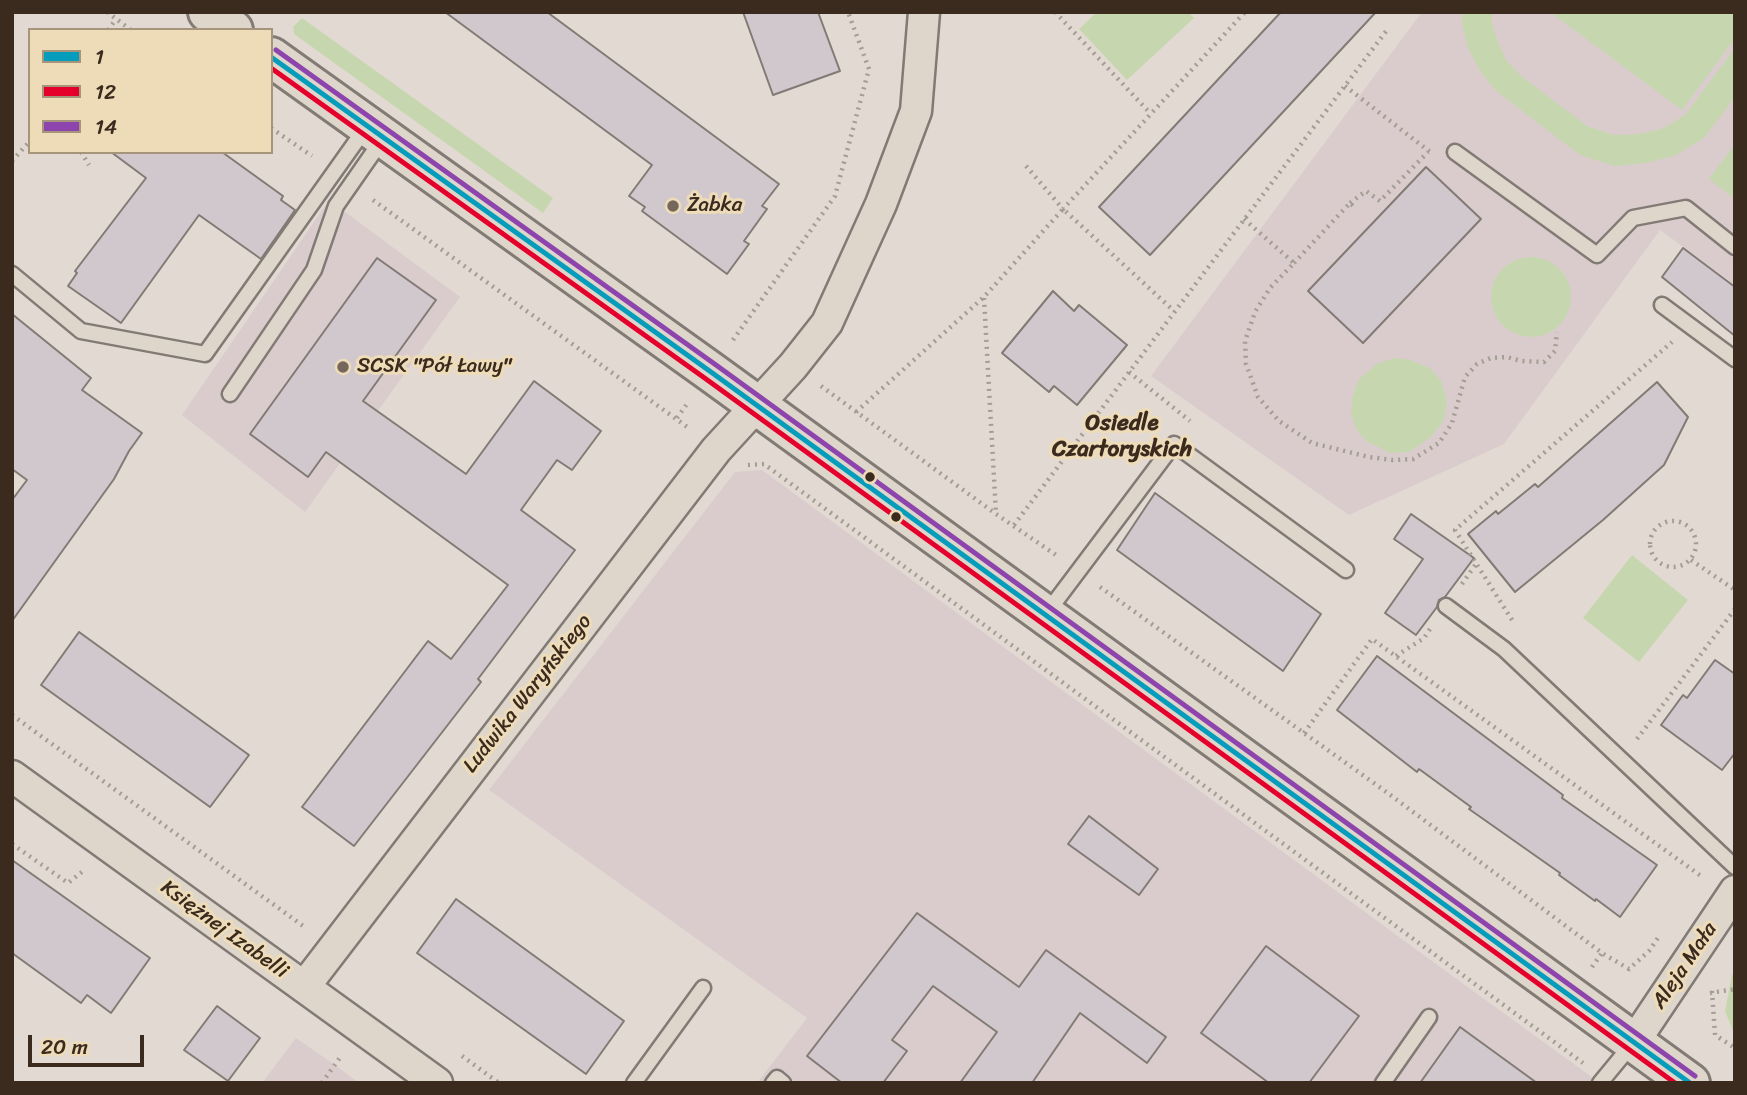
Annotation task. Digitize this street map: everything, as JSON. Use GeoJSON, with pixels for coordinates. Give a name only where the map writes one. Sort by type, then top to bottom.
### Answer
{"type":"FeatureCollection","features":[{"type":"Feature","properties":{"kind":"main road"},"geometry":{"type":"LineString","coordinates":[[208,12],[230,28]]}},
{"type":"Feature","properties":{"kind":"main road"},"geometry":{"type":"LineString","coordinates":[[273,58],[757,405],[1690,1083]]}},
{"type":"Feature","properties":{"kind":"street","name":"Ludwika Waryńskiego"},"geometry":{"type":"LineString","coordinates":[[304,987],[716,450],[793,366],[827,323],[881,204],[916,111],[924,12]]}},
{"type":"Feature","properties":{"kind":"street","name":"Księżnej Izabelli"},"geometry":{"type":"LineString","coordinates":[[12,776],[437,1083]]}},
{"type":"Feature","properties":{"kind":"street","name":"Aleja Mała"},"geometry":{"type":"LineString","coordinates":[[1634,1042],[1735,891]]}},
{"type":"Feature","properties":{"kind":"lane"},"geometry":{"type":"LineString","coordinates":[[12,274],[81,331],[205,354],[332,171],[376,130]]}},
{"type":"Feature","properties":{"kind":"lane"},"geometry":{"type":"LineString","coordinates":[[230,394],[314,270],[336,205],[351,184],[376,130]]}},
{"type":"Feature","properties":{"kind":"lane"},"geometry":{"type":"LineString","coordinates":[[1455,152],[1597,255],[1633,218],[1686,208],[1735,247]]}},
{"type":"Feature","properties":{"kind":"lane"},"geometry":{"type":"LineString","coordinates":[[1662,305],[1735,359]]}},
{"type":"Feature","properties":{"kind":"lane"},"geometry":{"type":"LineString","coordinates":[[1045,615],[1174,444],[1346,570]]}},
{"type":"Feature","properties":{"kind":"lane"},"geometry":{"type":"LineString","coordinates":[[1446,606],[1504,649],[1735,867]]}},
{"type":"Feature","properties":{"kind":"lane"},"geometry":{"type":"LineString","coordinates":[[634,1083],[703,988]]}},
{"type":"Feature","properties":{"kind":"lane"},"geometry":{"type":"LineString","coordinates":[[1383,1083],[1429,1017]]}},
{"type":"Feature","properties":{"kind":"lane"},"geometry":{"type":"LineString","coordinates":[[1602,1081],[1634,1042]]}},
{"type":"Feature","properties":{"kind":"lane"},"geometry":{"type":"LineString","coordinates":[[773,1083],[777,1078],[783,1083]]}},
{"type":"Feature","properties":{"kind":"path"},"geometry":{"type":"LineString","coordinates":[[107,12],[128,28]]}},
{"type":"Feature","properties":{"kind":"path"},"geometry":{"type":"LineString","coordinates":[[677,418],[835,196],[869,69],[848,12]]}},
{"type":"Feature","properties":{"kind":"path"},"geometry":{"type":"LineString","coordinates":[[1055,12],[1151,114]]}},
{"type":"Feature","properties":{"kind":"path"},"geometry":{"type":"LineString","coordinates":[[856,412],[984,297],[1245,12]]}},
{"type":"Feature","properties":{"kind":"path"},"geometry":{"type":"LineString","coordinates":[[109,28],[116,19]]}},
{"type":"Feature","properties":{"kind":"path"},"geometry":{"type":"LineString","coordinates":[[1014,525],[1387,30]]}},
{"type":"Feature","properties":{"kind":"path"},"geometry":{"type":"LineString","coordinates":[[1345,86],[1428,152],[1455,152]]}},
{"type":"Feature","properties":{"kind":"path"},"geometry":{"type":"LineString","coordinates":[[273,129],[332,171]]}},
{"type":"Feature","properties":{"kind":"path"},"geometry":{"type":"LineString","coordinates":[[12,161],[28,143]]}},
{"type":"Feature","properties":{"kind":"path"},"geometry":{"type":"LineString","coordinates":[[1428,152],[1380,201],[1366,191],[1350,203],[1270,288],[1255,313],[1245,341],[1246,364],[1258,397],[1279,421],[1311,443],[1343,452],[1392,460],[1413,458],[1439,443],[1452,423],[1465,377],[1477,364],[1491,358],[1545,362],[1555,351],[1557,332]]}},
{"type":"Feature","properties":{"kind":"path"},"geometry":{"type":"LineString","coordinates":[[82,154],[89,165]]}},
{"type":"Feature","properties":{"kind":"path"},"geometry":{"type":"LineString","coordinates":[[1026,166],[1063,209],[1174,312]]}},
{"type":"Feature","properties":{"kind":"path"},"geometry":{"type":"LineString","coordinates":[[351,184],[677,418],[735,465],[764,464],[1304,860],[1547,1034],[1602,1081]]}},
{"type":"Feature","properties":{"kind":"path"},"geometry":{"type":"LineString","coordinates":[[1350,203],[1356,209]]}},
{"type":"Feature","properties":{"kind":"path"},"geometry":{"type":"LineString","coordinates":[[1244,219],[1294,263]]}},
{"type":"Feature","properties":{"kind":"path"},"geometry":{"type":"LineString","coordinates":[[984,297],[996,514]]}},
{"type":"Feature","properties":{"kind":"path"},"geometry":{"type":"LineString","coordinates":[[1535,678],[1532,652],[1455,530],[1690,326]]}},
{"type":"Feature","properties":{"kind":"path"},"geometry":{"type":"LineString","coordinates":[[1129,372],[1191,420],[1174,444]]}},
{"type":"Feature","properties":{"kind":"path"},"geometry":{"type":"LineString","coordinates":[[821,386],[1304,733],[1602,953],[1629,969],[1649,951],[1664,929]]}},
{"type":"Feature","properties":{"kind":"path"},"geometry":{"type":"LineString","coordinates":[[1676,520],[1690,527],[1697,543],[1691,560],[1681,566],[1666,567],[1653,557],[1649,540],[1658,525],[1676,520]]}},
{"type":"Feature","properties":{"kind":"path"},"geometry":{"type":"LineString","coordinates":[[1691,560],[1735,590]]}},
{"type":"Feature","properties":{"kind":"path"},"geometry":{"type":"LineString","coordinates":[[1622,760],[1735,609]]}},
{"type":"Feature","properties":{"kind":"path"},"geometry":{"type":"LineString","coordinates":[[1304,733],[1372,639],[1701,876]]}},
{"type":"Feature","properties":{"kind":"path"},"geometry":{"type":"LineString","coordinates":[[12,715],[333,948]]}},
{"type":"Feature","properties":{"kind":"path"},"geometry":{"type":"LineString","coordinates":[[1694,887],[1718,851]]}},
{"type":"Feature","properties":{"kind":"path"},"geometry":{"type":"LineString","coordinates":[[1718,982],[1710,993],[1716,1035],[1735,1048]]}},
{"type":"Feature","properties":{"kind":"path"},"geometry":{"type":"LineString","coordinates":[[1710,993],[1735,989]]}},
{"type":"Feature","properties":{"kind":"path"},"geometry":{"type":"LineString","coordinates":[[454,1050],[499,1083]]}},
{"type":"Feature","properties":{"kind":"path"},"geometry":{"type":"LineString","coordinates":[[322,1083],[341,1056]]}},
{"type":"Feature","properties":{"kind":"shaded area"},"geometry":{"type":"Polygon","coordinates":[[[1422,12],[1735,12],[1735,285],[1660,230],[1504,444],[1349,515],[1151,376],[1422,12]]]}},
{"type":"Feature","properties":{"kind":"shaded area"},"geometry":{"type":"Polygon","coordinates":[[[329,200],[460,297],[305,512],[182,415],[329,200]]]}},
{"type":"Feature","properties":{"kind":"shaded area"},"geometry":{"type":"Polygon","coordinates":[[[762,470],[1600,1083],[757,1083],[807,1018],[489,790],[735,472],[762,470]]]}},
{"type":"Feature","properties":{"kind":"shaded area"},"geometry":{"type":"Polygon","coordinates":[[[296,1038],[335,1065],[359,1083],[262,1083],[296,1038]]]}},
{"type":"Feature","properties":{"kind":"green space"},"geometry":{"type":"Polygon","coordinates":[[[1097,12],[1188,12],[1194,18],[1127,80],[1079,29],[1097,12]]]}},
{"type":"Feature","properties":{"kind":"green space"},"geometry":{"type":"Polygon","coordinates":[[[1463,12],[1492,12],[1492,23],[1506,60],[1521,76],[1587,126],[1614,135],[1639,134],[1662,129],[1685,115],[1735,48],[1735,97],[1704,138],[1674,156],[1615,166],[1580,155],[1496,91],[1480,71],[1468,48],[1462,23],[1463,12]]]}},
{"type":"Feature","properties":{"kind":"green space"},"geometry":{"type":"Polygon","coordinates":[[[1550,12],[1735,12],[1735,38],[1682,110],[1550,12]]]}},
{"type":"Feature","properties":{"kind":"green space"},"geometry":{"type":"Polygon","coordinates":[[[302,18],[553,198],[543,213],[294,34],[293,27],[302,18]]]}},
{"type":"Feature","properties":{"kind":"green space"},"geometry":{"type":"Polygon","coordinates":[[[1735,144],[1735,199],[1709,179],[1735,144]]]}},
{"type":"Feature","properties":{"kind":"green space"},"geometry":{"type":"Polygon","coordinates":[[[1523,257],[1539,257],[1560,268],[1571,289],[1571,305],[1560,326],[1539,337],[1523,337],[1509,331],[1497,319],[1491,305],[1491,289],[1497,275],[1509,263],[1523,257]]]}},
{"type":"Feature","properties":{"kind":"green space"},"geometry":{"type":"Polygon","coordinates":[[[1395,358],[1411,360],[1431,369],[1441,381],[1447,400],[1444,420],[1431,437],[1409,452],[1390,453],[1366,441],[1356,429],[1351,412],[1352,398],[1359,379],[1377,364],[1395,358]]]}},
{"type":"Feature","properties":{"kind":"green space"},"geometry":{"type":"Polygon","coordinates":[[[1632,555],[1688,600],[1639,662],[1583,618],[1632,555]]]}},
{"type":"Feature","properties":{"kind":"green space"},"geometry":{"type":"Polygon","coordinates":[[[1735,971],[1735,1036],[1725,1011],[1735,971]]]}},
{"type":"Feature","properties":{"kind":"building"},"geometry":{"type":"Polygon","coordinates":[[[445,12],[547,12],[779,184],[762,206],[767,209],[744,241],[749,244],[727,274],[642,211],[645,207],[629,196],[652,165],[445,12]]]}},
{"type":"Feature","properties":{"kind":"building"},"geometry":{"type":"Polygon","coordinates":[[[743,12],[818,12],[840,71],[773,95],[743,12]]]}},
{"type":"Feature","properties":{"kind":"building"},"geometry":{"type":"Polygon","coordinates":[[[1281,12],[1376,12],[1150,255],[1099,207],[1281,12]]]}},
{"type":"Feature","properties":{"kind":"building"},"geometry":{"type":"Polygon","coordinates":[[[114,154],[225,154],[283,196],[281,200],[295,210],[261,259],[199,215],[121,323],[68,286],[77,273],[75,271],[146,178],[114,154]]]}},
{"type":"Feature","properties":{"kind":"building"},"geometry":{"type":"Polygon","coordinates":[[[1426,167],[1481,219],[1363,343],[1308,291],[1426,167]]]}},
{"type":"Feature","properties":{"kind":"building"},"geometry":{"type":"Polygon","coordinates":[[[1683,248],[1735,287],[1735,336],[1662,277],[1683,248]]]}},
{"type":"Feature","properties":{"kind":"building"},"geometry":{"type":"Polygon","coordinates":[[[377,258],[436,300],[363,401],[466,474],[534,381],[601,431],[572,470],[557,460],[521,510],[575,550],[478,679],[481,682],[354,846],[302,807],[428,641],[451,659],[508,585],[326,452],[308,477],[250,434],[377,258]]]}},
{"type":"Feature","properties":{"kind":"building"},"geometry":{"type":"Polygon","coordinates":[[[1053,291],[1074,311],[1079,305],[1127,345],[1077,405],[1054,386],[1049,392],[1002,353],[1053,291]]]}},
{"type":"Feature","properties":{"kind":"building"},"geometry":{"type":"Polygon","coordinates":[[[12,314],[91,378],[82,390],[142,433],[114,479],[12,621],[12,500],[27,480],[12,469],[12,314]]]}},
{"type":"Feature","properties":{"kind":"building"},"geometry":{"type":"Polygon","coordinates":[[[1657,382],[1688,417],[1664,465],[1603,520],[1515,592],[1468,534],[1535,484],[1538,487],[1657,382]]]}},
{"type":"Feature","properties":{"kind":"building"},"geometry":{"type":"Polygon","coordinates":[[[1155,493],[1321,614],[1283,671],[1117,550],[1155,493]]]}},
{"type":"Feature","properties":{"kind":"building"},"geometry":{"type":"Polygon","coordinates":[[[1411,514],[1474,558],[1445,597],[1439,600],[1437,607],[1416,635],[1385,613],[1423,559],[1394,539],[1411,514]]]}},
{"type":"Feature","properties":{"kind":"building"},"geometry":{"type":"Polygon","coordinates":[[[79,632],[249,755],[210,807],[41,685],[79,632]]]}},
{"type":"Feature","properties":{"kind":"building"},"geometry":{"type":"Polygon","coordinates":[[[1377,656],[1563,795],[1562,798],[1657,865],[1620,917],[1469,809],[1471,807],[1419,769],[1417,772],[1337,710],[1377,656]]]}},
{"type":"Feature","properties":{"kind":"building"},"geometry":{"type":"Polygon","coordinates":[[[1715,660],[1735,674],[1735,753],[1722,770],[1661,725],[1683,695],[1687,698],[1715,660]]]}},
{"type":"Feature","properties":{"kind":"building"},"geometry":{"type":"Polygon","coordinates":[[[1089,816],[1158,869],[1139,895],[1068,844],[1089,816]]]}},
{"type":"Feature","properties":{"kind":"building"},"geometry":{"type":"Polygon","coordinates":[[[12,860],[150,958],[111,1013],[87,995],[81,1003],[12,953],[12,860]]]}},
{"type":"Feature","properties":{"kind":"building"},"geometry":{"type":"Polygon","coordinates":[[[456,899],[624,1021],[586,1074],[417,953],[456,899]]]}},
{"type":"Feature","properties":{"kind":"building"},"geometry":{"type":"Polygon","coordinates":[[[917,913],[1019,987],[1046,950],[1166,1037],[1147,1063],[1080,1013],[1032,1083],[960,1083],[997,1032],[933,986],[892,1040],[907,1051],[883,1083],[842,1083],[807,1056],[917,913]]]}},
{"type":"Feature","properties":{"kind":"building"},"geometry":{"type":"Polygon","coordinates":[[[1266,946],[1359,1016],[1309,1083],[1269,1083],[1201,1033],[1266,946]]]}},
{"type":"Feature","properties":{"kind":"building"},"geometry":{"type":"Polygon","coordinates":[[[217,1006],[260,1038],[228,1081],[184,1050],[217,1006]]]}},
{"type":"Feature","properties":{"kind":"building"},"geometry":{"type":"Polygon","coordinates":[[[1460,1027],[1537,1083],[1420,1083],[1460,1027]]]}},
{"type":"Feature","properties":{"kind":"transit line","name":"14"},"geometry":{"type":"LineString","coordinates":[[276,50],[716,365],[1695,1076]]}},
{"type":"Feature","properties":{"kind":"transit line","name":"1"},"geometry":{"type":"LineString","coordinates":[[273,58],[711,372],[1690,1083]]}},
{"type":"Feature","properties":{"kind":"transit line","name":"12"},"geometry":{"type":"LineString","coordinates":[[273,69],[706,379],[1675,1083]]}},
{"type":"Feature","properties":{"kind":"place","name":"Żabka"},"geometry":{"type":"Point","coordinates":[673,206]}},
{"type":"Feature","properties":{"kind":"place","name":"SCSK \"Pół Ławy\""},"geometry":{"type":"Point","coordinates":[343,367]}},
{"type":"Feature","properties":{"kind":"district","name":"Osiedle Czartoryskich"},"geometry":{"type":"Point","coordinates":[1122,437]}}]}
